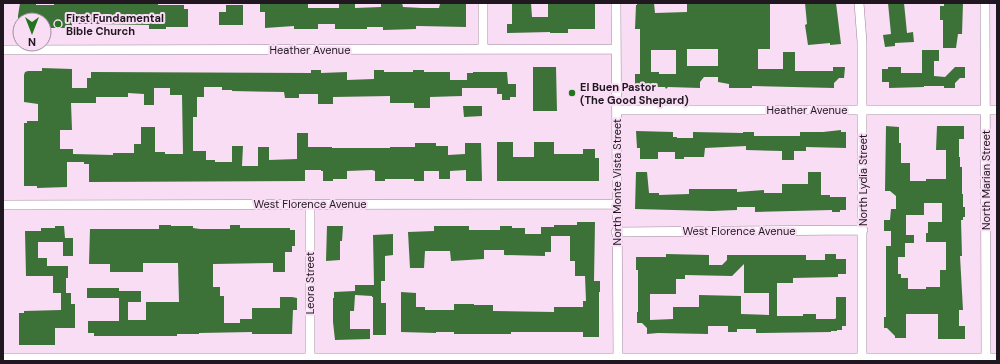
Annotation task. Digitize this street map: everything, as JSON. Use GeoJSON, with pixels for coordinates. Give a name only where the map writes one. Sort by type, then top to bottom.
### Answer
{"type":"FeatureCollection","features":[{"type":"Feature","properties":{"kind":"street"},"geometry":{"type":"LineString","coordinates":[[483,3],[483,49]]}},
{"type":"Feature","properties":{"kind":"street","name":"North Monte Vista Street"},"geometry":{"type":"LineString","coordinates":[[616,3],[616,232],[618,359]]}},
{"type":"Feature","properties":{"kind":"street","name":"North Lydia Street"},"geometry":{"type":"LineString","coordinates":[[859,3],[862,42],[863,110],[862,358]]}},
{"type":"Feature","properties":{"kind":"street","name":"North Marian Street"},"geometry":{"type":"LineString","coordinates":[[985,3],[986,358]]}},
{"type":"Feature","properties":{"kind":"street","name":"Heather Avenue"},"geometry":{"type":"LineString","coordinates":[[3,50],[616,49]]}},
{"type":"Feature","properties":{"kind":"street","name":"Heather Avenue"},"geometry":{"type":"LineString","coordinates":[[617,110],[997,110]]}},
{"type":"Feature","properties":{"kind":"street","name":"West Florence Avenue"},"geometry":{"type":"LineString","coordinates":[[3,204],[616,204]]}},
{"type":"Feature","properties":{"kind":"street","name":"Leora Street"},"geometry":{"type":"LineString","coordinates":[[310,204],[310,360]]}},
{"type":"Feature","properties":{"kind":"street","name":"West Florence Avenue"},"geometry":{"type":"LineString","coordinates":[[616,232],[863,230]]}},
{"type":"Feature","properties":{"kind":"street"},"geometry":{"type":"LineString","coordinates":[[3,358],[490,360],[997,358]]}},
{"type":"Feature","properties":{"kind":"building"},"geometry":{"type":"Polygon","coordinates":[[[20,3],[36,3],[36,5],[54,5],[54,3],[158,3],[158,5],[184,5],[184,9],[188,9],[188,27],[149,29],[149,25],[72,24],[72,28],[52,28],[52,12],[19,12],[20,3]]]}},
{"type":"Feature","properties":{"kind":"building"},"geometry":{"type":"Polygon","coordinates":[[[260,3],[308,3],[308,8],[339,8],[339,3],[355,3],[355,8],[381,7],[381,3],[402,3],[403,7],[422,8],[439,8],[440,4],[466,4],[466,27],[416,26],[416,29],[383,30],[383,27],[367,27],[367,29],[335,29],[335,24],[318,24],[318,29],[294,29],[294,26],[265,28],[265,12],[260,12],[260,3]]]}},
{"type":"Feature","properties":{"kind":"building"},"geometry":{"type":"Polygon","coordinates":[[[512,3],[531,3],[532,17],[548,17],[548,3],[595,3],[595,29],[568,29],[568,33],[507,33],[507,24],[512,24],[512,3]]]}},
{"type":"Feature","properties":{"kind":"building"},"geometry":{"type":"Polygon","coordinates":[[[637,3],[654,3],[655,13],[687,12],[687,3],[770,3],[770,49],[758,49],[758,69],[783,69],[783,52],[795,52],[795,71],[833,71],[833,67],[845,67],[844,78],[839,78],[834,83],[834,88],[752,86],[752,88],[729,88],[729,84],[718,82],[718,77],[704,77],[700,82],[700,88],[635,88],[635,74],[640,74],[640,29],[635,29],[637,3]],[[687,49],[687,66],[718,66],[718,49],[687,49]],[[651,50],[651,72],[659,72],[659,74],[676,74],[676,50],[651,50]]]}},
{"type":"Feature","properties":{"kind":"building"},"geometry":{"type":"Polygon","coordinates":[[[805,3],[836,3],[841,44],[830,45],[830,43],[808,45],[805,25],[807,24],[805,3]]]}},
{"type":"Feature","properties":{"kind":"building"},"geometry":{"type":"Polygon","coordinates":[[[888,3],[904,3],[907,33],[913,32],[914,42],[895,43],[895,46],[885,47],[883,35],[891,34],[888,3]]]}},
{"type":"Feature","properties":{"kind":"building"},"geometry":{"type":"Polygon","coordinates":[[[944,3],[963,3],[962,34],[958,34],[956,48],[943,48],[943,20],[940,20],[940,6],[944,6],[944,3]]]}},
{"type":"Feature","properties":{"kind":"building"},"geometry":{"type":"Polygon","coordinates":[[[226,5],[243,5],[243,25],[219,25],[219,12],[226,12],[226,5]]]}},
{"type":"Feature","properties":{"kind":"building"},"geometry":{"type":"Polygon","coordinates":[[[922,50],[939,50],[939,61],[934,61],[934,76],[945,77],[955,67],[965,67],[965,78],[960,78],[955,83],[955,88],[944,88],[944,86],[924,86],[889,88],[889,82],[882,82],[882,69],[888,69],[888,67],[901,67],[901,73],[922,73],[922,50]]]}},
{"type":"Feature","properties":{"kind":"building"},"geometry":{"type":"Polygon","coordinates":[[[533,67],[556,67],[557,111],[533,111],[533,67]]]}},
{"type":"Feature","properties":{"kind":"building"},"geometry":{"type":"Polygon","coordinates":[[[42,68],[72,69],[72,88],[87,88],[87,78],[91,78],[91,72],[311,73],[311,70],[321,70],[321,73],[347,72],[347,80],[374,79],[374,70],[384,70],[384,72],[413,72],[413,70],[424,70],[424,72],[450,72],[450,80],[467,80],[467,73],[507,72],[508,84],[516,84],[516,97],[510,97],[510,100],[502,100],[502,94],[497,94],[497,88],[462,88],[462,96],[430,97],[430,108],[414,108],[414,103],[390,103],[390,96],[333,97],[333,104],[318,104],[318,94],[299,94],[299,98],[285,98],[284,92],[232,91],[222,90],[222,87],[204,87],[204,97],[197,97],[197,117],[193,117],[193,151],[206,151],[206,160],[215,160],[215,162],[232,162],[232,146],[243,146],[242,166],[258,166],[258,147],[269,147],[269,160],[297,159],[297,133],[308,133],[308,147],[390,148],[415,147],[415,143],[436,143],[436,146],[448,146],[448,155],[465,154],[465,143],[481,143],[482,181],[466,181],[466,170],[450,171],[450,179],[439,179],[439,171],[424,171],[424,181],[414,181],[414,179],[385,179],[385,181],[375,181],[375,171],[347,171],[347,179],[323,181],[323,171],[305,170],[305,181],[89,182],[89,164],[84,164],[84,162],[67,162],[67,187],[37,188],[37,186],[24,186],[24,123],[27,123],[27,121],[38,121],[38,104],[24,102],[24,75],[25,72],[28,71],[42,71],[42,68]],[[154,88],[154,105],[144,105],[144,94],[128,93],[128,97],[96,97],[96,103],[71,103],[72,130],[60,130],[60,149],[73,149],[73,154],[113,155],[113,153],[134,153],[134,144],[141,144],[141,127],[155,127],[155,152],[165,152],[165,154],[183,154],[182,95],[170,95],[170,88],[154,88]]]}},
{"type":"Feature","properties":{"kind":"building"},"geometry":{"type":"Polygon","coordinates":[[[463,106],[482,106],[482,116],[464,117],[463,106]]]}},
{"type":"Feature","properties":{"kind":"building"},"geometry":{"type":"Polygon","coordinates":[[[886,126],[899,127],[901,163],[910,163],[910,181],[926,181],[926,179],[946,179],[946,150],[936,150],[937,126],[964,126],[964,139],[959,139],[959,157],[960,167],[962,167],[962,194],[963,207],[965,207],[965,217],[961,220],[962,256],[960,256],[963,310],[959,310],[959,326],[965,326],[965,339],[938,339],[938,314],[906,314],[906,338],[895,338],[895,336],[887,328],[884,328],[884,317],[886,317],[886,246],[891,246],[891,231],[884,231],[884,220],[890,220],[891,209],[896,209],[896,196],[890,191],[885,191],[886,126]],[[924,203],[924,215],[906,215],[906,235],[914,235],[914,243],[905,243],[905,257],[898,257],[898,274],[901,274],[901,278],[908,278],[908,289],[940,287],[940,270],[946,270],[946,242],[926,242],[926,233],[928,233],[928,222],[942,222],[942,203],[924,203]]]}},
{"type":"Feature","properties":{"kind":"building"},"geometry":{"type":"Polygon","coordinates":[[[841,130],[841,132],[846,132],[846,148],[806,147],[806,151],[794,151],[794,160],[782,160],[782,151],[746,150],[746,146],[705,148],[704,157],[684,157],[684,159],[675,159],[675,152],[658,152],[658,159],[640,159],[640,148],[637,148],[636,131],[673,132],[673,137],[693,138],[693,132],[754,132],[754,136],[800,136],[800,132],[841,130]]]}},
{"type":"Feature","properties":{"kind":"building"},"geometry":{"type":"Polygon","coordinates":[[[497,142],[513,142],[513,157],[534,157],[534,142],[554,142],[554,154],[583,154],[583,149],[595,149],[595,158],[599,158],[599,181],[497,181],[497,142]]]}},
{"type":"Feature","properties":{"kind":"building"},"geometry":{"type":"Polygon","coordinates":[[[636,172],[647,172],[649,193],[659,193],[659,195],[689,194],[689,189],[737,189],[737,192],[764,190],[764,193],[782,193],[782,184],[808,184],[808,172],[821,172],[821,195],[830,195],[830,197],[846,197],[846,210],[840,210],[840,212],[832,212],[832,210],[755,212],[755,207],[737,207],[737,210],[712,211],[635,209],[636,172]]]}},
{"type":"Feature","properties":{"kind":"building"},"geometry":{"type":"Polygon","coordinates":[[[577,222],[595,222],[594,281],[600,281],[599,337],[583,337],[583,332],[454,334],[454,332],[401,332],[401,292],[416,293],[416,307],[425,307],[425,310],[454,310],[454,304],[474,304],[493,305],[493,311],[554,312],[554,307],[583,307],[583,301],[586,301],[585,276],[575,276],[575,261],[570,261],[570,236],[551,236],[551,252],[545,252],[545,256],[504,255],[504,250],[484,250],[484,259],[451,261],[450,251],[425,251],[424,268],[410,268],[408,232],[434,231],[434,226],[469,226],[469,230],[500,230],[500,226],[512,226],[512,228],[525,228],[525,234],[541,234],[541,227],[554,227],[554,225],[577,225],[577,222]]]}},
{"type":"Feature","properties":{"kind":"building"},"geometry":{"type":"Polygon","coordinates":[[[159,225],[193,226],[193,228],[200,229],[230,229],[230,225],[240,225],[240,228],[290,228],[290,230],[295,230],[295,246],[292,246],[292,252],[285,252],[285,272],[273,272],[273,263],[213,264],[213,287],[220,287],[220,296],[224,296],[224,323],[240,323],[240,319],[252,319],[252,308],[280,308],[280,297],[292,297],[297,298],[297,310],[293,310],[292,334],[252,334],[252,332],[177,334],[177,336],[94,336],[94,333],[88,333],[88,321],[119,321],[119,298],[87,298],[87,288],[119,288],[119,291],[141,291],[141,302],[128,302],[128,320],[146,320],[146,302],[179,302],[178,263],[143,263],[143,272],[110,272],[110,264],[89,264],[90,229],[159,229],[159,225]]]}},
{"type":"Feature","properties":{"kind":"building"},"geometry":{"type":"Polygon","coordinates":[[[55,226],[64,226],[65,238],[73,238],[73,256],[63,256],[63,242],[38,242],[38,258],[47,258],[47,266],[68,266],[66,293],[53,293],[53,276],[26,276],[25,231],[41,231],[41,228],[55,228],[55,226]]]}},
{"type":"Feature","properties":{"kind":"building"},"geometry":{"type":"Polygon","coordinates":[[[327,226],[343,226],[342,241],[340,241],[340,260],[326,261],[327,226]]]}},
{"type":"Feature","properties":{"kind":"building"},"geometry":{"type":"Polygon","coordinates":[[[393,234],[393,255],[385,256],[385,281],[381,281],[381,303],[386,303],[386,335],[373,335],[373,297],[355,295],[354,311],[350,311],[350,329],[370,329],[370,339],[335,340],[333,322],[334,292],[355,291],[355,285],[374,285],[373,235],[393,234]]]}},
{"type":"Feature","properties":{"kind":"building"},"geometry":{"type":"Polygon","coordinates":[[[666,254],[709,255],[709,265],[722,265],[727,260],[727,255],[806,255],[806,260],[825,260],[825,254],[836,254],[836,259],[846,259],[846,274],[838,274],[838,277],[793,278],[793,283],[777,283],[777,316],[803,316],[803,314],[816,314],[816,319],[835,319],[836,297],[846,297],[846,326],[842,326],[842,330],[831,332],[756,333],[756,329],[737,329],[737,332],[728,332],[728,326],[708,326],[708,334],[647,334],[647,328],[642,323],[637,323],[638,270],[636,270],[636,257],[666,257],[666,254]],[[744,264],[732,276],[685,275],[685,279],[676,279],[676,294],[650,294],[650,320],[673,319],[673,307],[699,307],[699,295],[741,296],[741,314],[769,315],[769,293],[744,293],[744,264]]]}},
{"type":"Feature","properties":{"kind":"building"},"geometry":{"type":"Polygon","coordinates":[[[61,293],[71,293],[71,304],[75,304],[75,328],[55,328],[55,345],[19,345],[19,313],[24,313],[24,311],[61,310],[61,293]]]}},
{"type":"Feature","properties":{"kind":"place","name":"First Fundamental Bible Church"},"geometry":{"type":"Point","coordinates":[58,24]}},
{"type":"Feature","properties":{"kind":"place","name":"El Buen Pastor (The Good Shepard)"},"geometry":{"type":"Point","coordinates":[572,93]}}]}
